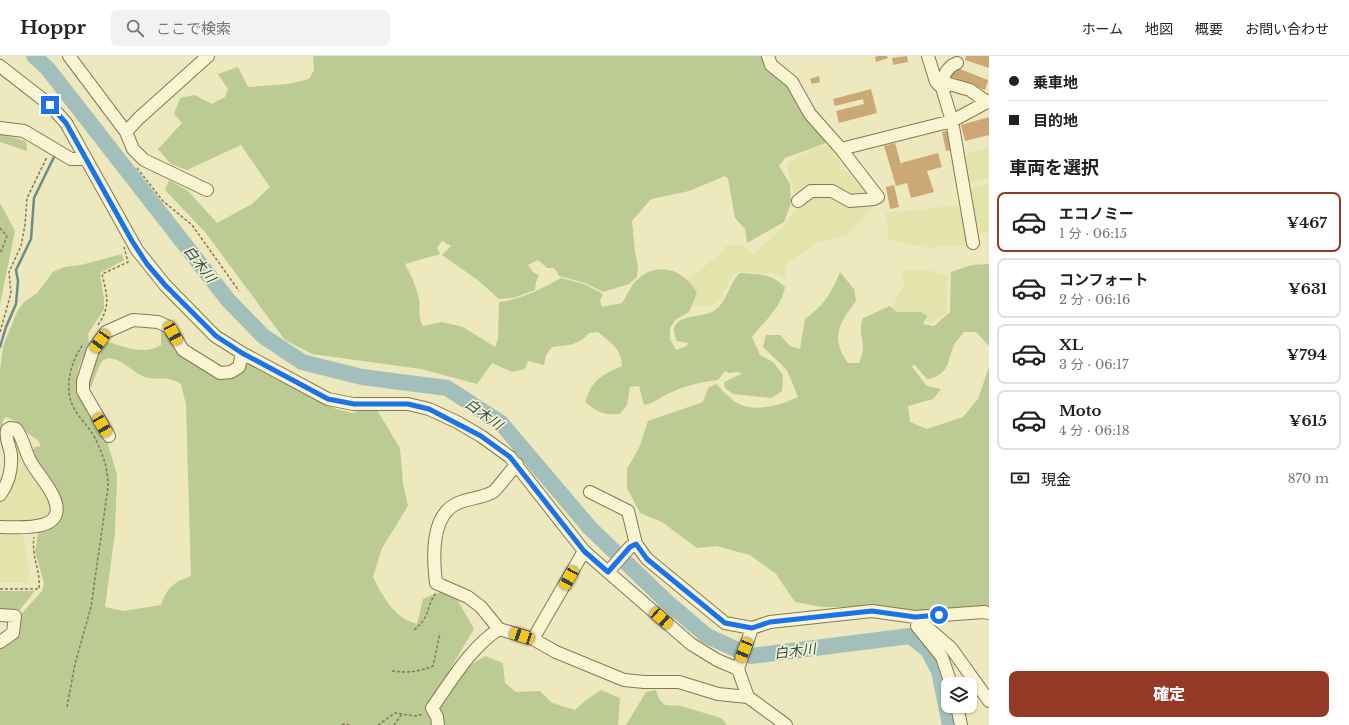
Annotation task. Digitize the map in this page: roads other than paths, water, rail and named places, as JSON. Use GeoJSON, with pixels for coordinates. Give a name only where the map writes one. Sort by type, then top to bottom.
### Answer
{"type":"FeatureCollection","features":[{"type":"Feature","properties":{"kind":"street"},"geometry":{"type":"LineString","coordinates":[[69,56],[126,132],[133,149],[144,160],[207,190]]}},
{"type":"Feature","properties":{"kind":"street"},"geometry":{"type":"LineString","coordinates":[[126,132],[138,118],[208,56]]}},
{"type":"Feature","properties":{"kind":"street"},"geometry":{"type":"LineString","coordinates":[[768,56],[771,65],[792,82],[810,114],[841,149],[878,197],[874,199],[850,201],[832,191],[811,191],[798,201]]}},
{"type":"Feature","properties":{"kind":"street"},"geometry":{"type":"LineString","coordinates":[[841,149],[952,121],[988,102],[970,90],[942,85],[936,82],[928,56]]}},
{"type":"Feature","properties":{"kind":"street"},"geometry":{"type":"LineString","coordinates":[[957,63],[951,65],[946,70],[942,85],[952,121],[973,243]]}},
{"type":"Feature","properties":{"kind":"street"},"geometry":{"type":"LineString","coordinates":[[0,66],[50,105],[66,123],[132,241],[147,264],[165,285],[216,336],[242,353],[328,399],[354,404],[408,404],[429,409],[481,436],[510,457],[517,464],[584,551],[691,644],[717,660],[739,665]]}},
{"type":"Feature","properties":{"kind":"street"},"geometry":{"type":"LineString","coordinates":[[0,128],[24,131],[71,159],[86,158]]}},
{"type":"Feature","properties":{"kind":"street"},"geometry":{"type":"LineString","coordinates":[[109,436],[83,391],[83,381],[93,350],[106,332],[133,320],[158,322],[169,327],[183,350],[220,373],[231,372],[239,367],[242,353]]}},
{"type":"Feature","properties":{"kind":"street"},"geometry":{"type":"LineString","coordinates":[[0,495],[9,479],[11,454],[7,444],[7,430],[10,428],[16,428],[20,433],[31,463],[54,498],[56,510],[53,517],[47,523],[35,528],[0,527]]}},
{"type":"Feature","properties":{"kind":"street"},"geometry":{"type":"LineString","coordinates":[[517,464],[495,490],[487,495],[452,506],[443,517],[435,541],[436,583],[468,597],[481,607],[499,629],[533,640],[556,652],[624,680],[644,682],[679,682],[718,694],[748,697],[786,725]]}},
{"type":"Feature","properties":{"kind":"street"},"geometry":{"type":"LineString","coordinates":[[590,492],[628,511],[633,546],[647,559],[725,623],[750,633]]}},
{"type":"Feature","properties":{"kind":"street"},"geometry":{"type":"LineString","coordinates":[[608,572],[633,546]]}},
{"type":"Feature","properties":{"kind":"street"},"geometry":{"type":"LineString","coordinates":[[533,640],[584,551]]}},
{"type":"Feature","properties":{"kind":"street"},"geometry":{"type":"LineString","coordinates":[[748,697],[739,665],[750,633],[770,622],[872,611],[911,616],[989,613]]}},
{"type":"Feature","properties":{"kind":"street"},"geometry":{"type":"LineString","coordinates":[[0,615],[15,616],[15,624],[13,633],[0,642]]}},
{"type":"Feature","properties":{"kind":"street"},"geometry":{"type":"LineString","coordinates":[[911,616],[942,656],[949,677]]}},
{"type":"Feature","properties":{"kind":"street"},"geometry":{"type":"LineString","coordinates":[[911,616],[951,648],[989,701]]}},
{"type":"Feature","properties":{"kind":"street"},"geometry":{"type":"LineString","coordinates":[[438,725],[437,717],[432,708],[475,648],[485,638],[499,629]]}},
{"type":"Feature","properties":{"kind":"street"},"geometry":{"type":"LineString","coordinates":[[958,713],[961,725]]}},
{"type":"Feature","properties":{"kind":"waterway","name":"白木川"},"geometry":{"type":"LineString","coordinates":[[34,56],[48,69],[228,300],[263,336],[302,362],[362,377],[447,388],[501,423],[590,528],[665,600],[707,636],[751,656],[910,636],[928,650],[939,671],[950,725]]}},
{"type":"Feature","properties":{"kind":"waterway"},"geometry":{"type":"LineString","coordinates":[[0,347],[6,327],[16,304],[18,281],[16,270],[31,239],[34,198],[54,157]]}}]}
